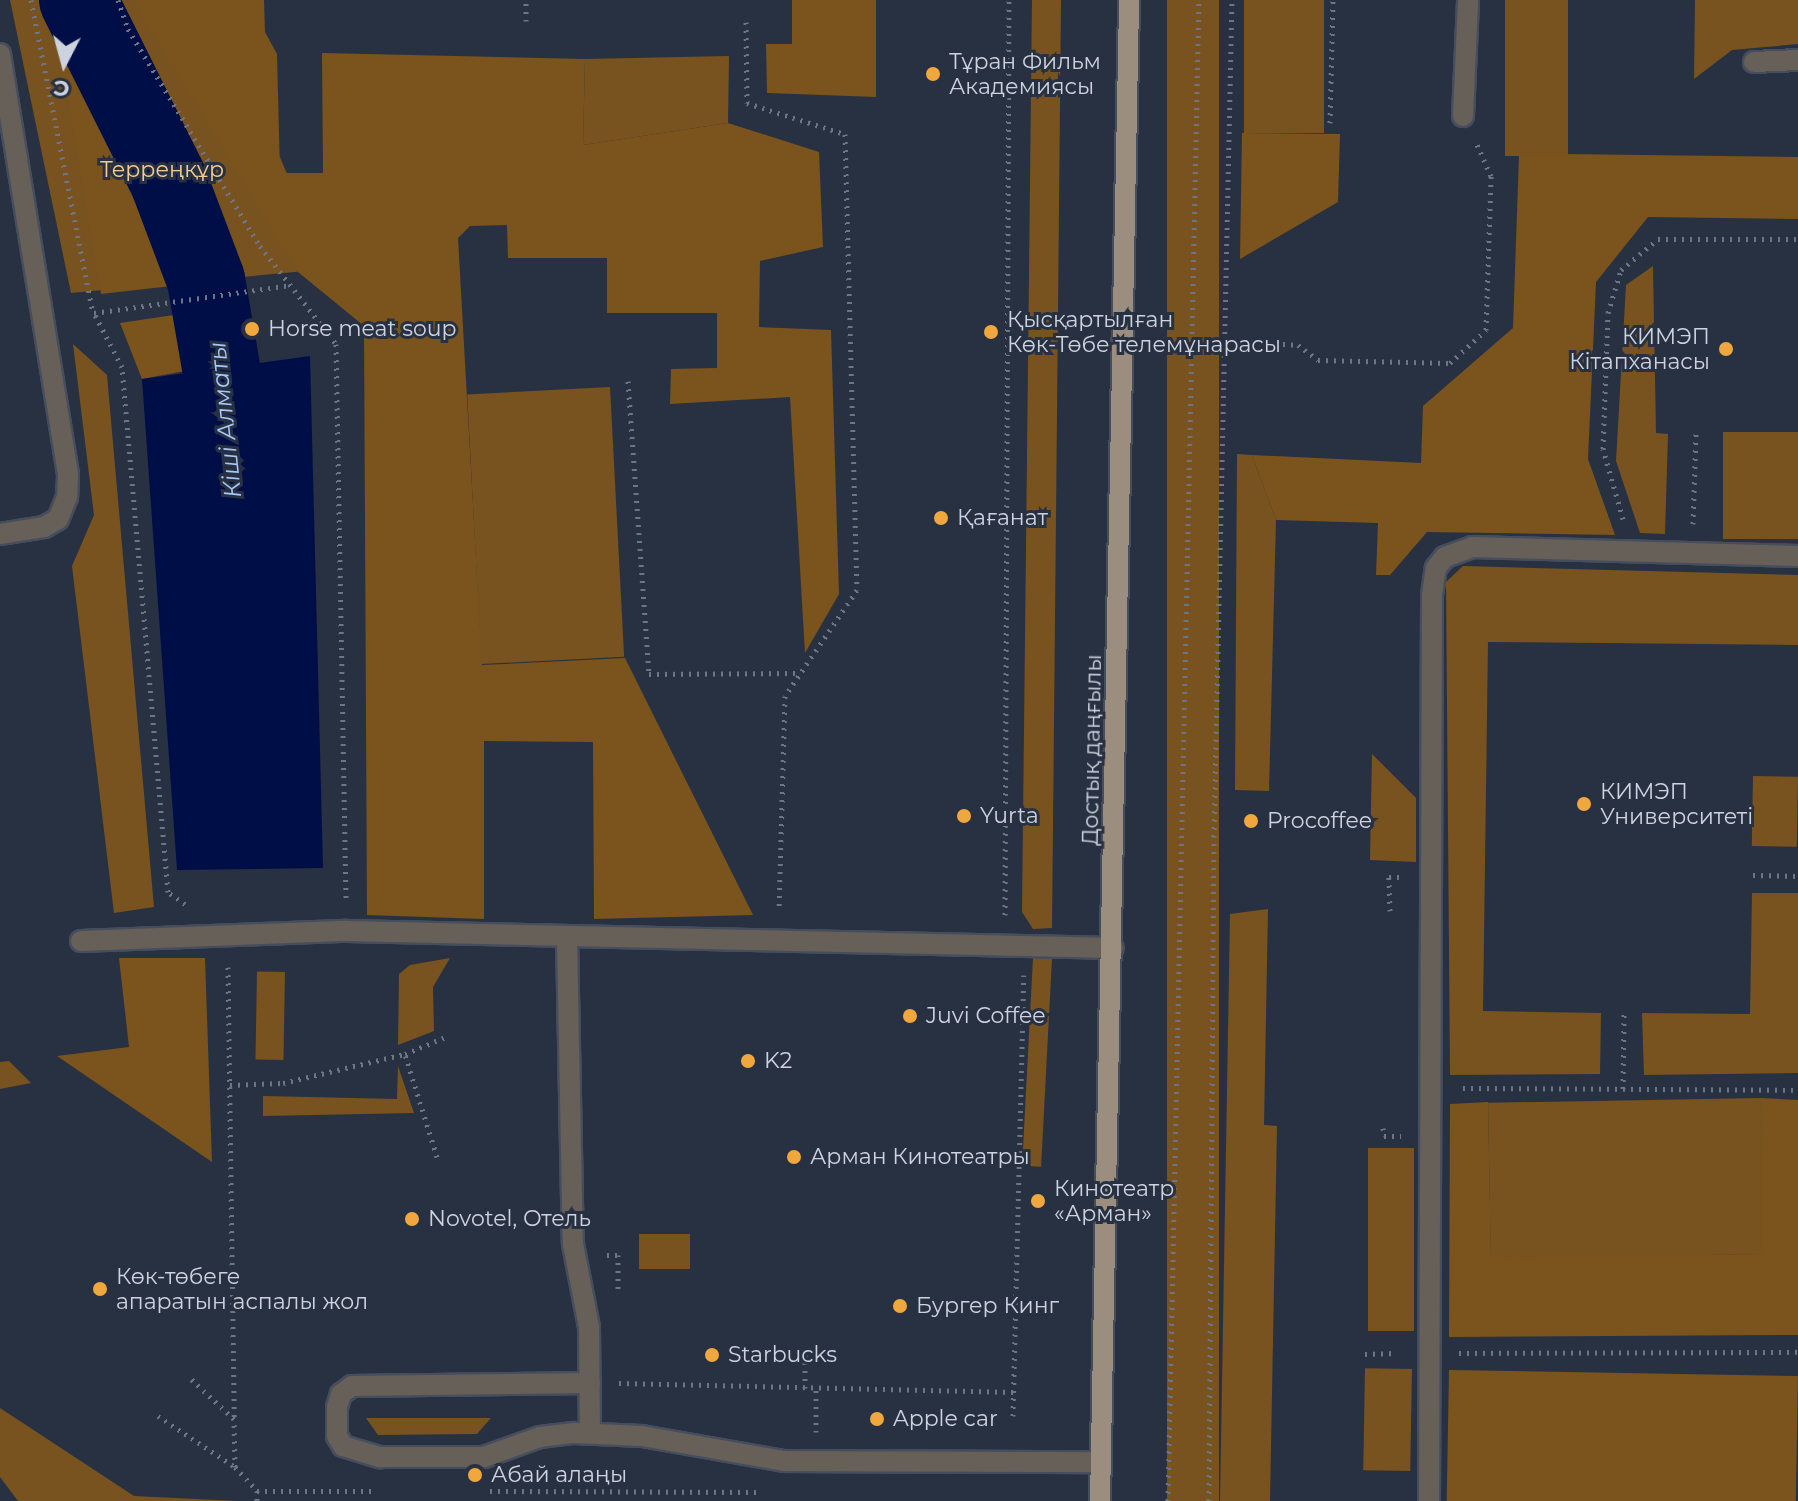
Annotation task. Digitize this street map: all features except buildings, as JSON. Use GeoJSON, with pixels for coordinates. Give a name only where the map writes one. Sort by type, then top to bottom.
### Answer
{"type":"FeatureCollection","features":[{"type":"Feature","properties":{"kind":"main road","name":"Достық даңғылы"},"geometry":{"type":"LineString","coordinates":[[1100,1501],[1129,0]]}},
{"type":"Feature","properties":{"kind":"lane"},"geometry":{"type":"LineString","coordinates":[[1463,116],[1468,0]]}},
{"type":"Feature","properties":{"kind":"lane"},"geometry":{"type":"LineString","coordinates":[[0,54],[68,474],[67,497],[58,519],[44,527],[0,534]]}},
{"type":"Feature","properties":{"kind":"lane"},"geometry":{"type":"LineString","coordinates":[[1754,62],[1798,60]]}},
{"type":"Feature","properties":{"kind":"lane"},"geometry":{"type":"LineString","coordinates":[[1429,1501],[1432,595],[1436,568],[1445,557],[1472,547],[1798,556]]}},
{"type":"Feature","properties":{"kind":"lane"},"geometry":{"type":"LineString","coordinates":[[81,941],[228,932],[347,931],[567,939],[1024,944],[1113,948]]}},
{"type":"Feature","properties":{"kind":"lane"},"geometry":{"type":"LineString","coordinates":[[567,939],[573,1244],[589,1327],[590,1433]]}},
{"type":"Feature","properties":{"kind":"lane"},"geometry":{"type":"LineString","coordinates":[[590,1383],[361,1384],[341,1394],[335,1422],[343,1446],[380,1457],[484,1457],[540,1437],[590,1433],[642,1436],[784,1461],[1100,1462]]}},
{"type":"Feature","properties":{"kind":"path"},"geometry":{"type":"LineString","coordinates":[[31,0],[94,313],[122,367],[168,892],[228,932],[235,1467]]}},
{"type":"Feature","properties":{"kind":"path"},"geometry":{"type":"LineString","coordinates":[[118,0],[136,43],[260,246],[336,344],[347,931]]}},
{"type":"Feature","properties":{"kind":"path"},"geometry":{"type":"LineString","coordinates":[[526,0],[526,21]]}},
{"type":"Feature","properties":{"kind":"path"},"geometry":{"type":"LineString","coordinates":[[1009,0],[1005,916],[1024,944],[1013,1416]]}},
{"type":"Feature","properties":{"kind":"path"},"geometry":{"type":"LineString","coordinates":[[1168,1501],[1199,0]]}},
{"type":"Feature","properties":{"kind":"path"},"geometry":{"type":"LineString","coordinates":[[1209,1501],[1214,837],[1232,0]]}},
{"type":"Feature","properties":{"kind":"path"},"geometry":{"type":"LineString","coordinates":[[1330,123],[1333,0]]}},
{"type":"Feature","properties":{"kind":"path"},"geometry":{"type":"LineString","coordinates":[[746,22],[747,103],[845,134],[857,590],[785,696],[778,942]]}},
{"type":"Feature","properties":{"kind":"path"},"geometry":{"type":"LineString","coordinates":[[1227,340],[1298,345],[1318,360],[1450,363],[1486,330],[1491,176],[1463,116]]}},
{"type":"Feature","properties":{"kind":"path"},"geometry":{"type":"LineString","coordinates":[[1634,551],[1603,449],[1608,313],[1621,270],[1658,239],[1798,239]]}},
{"type":"Feature","properties":{"kind":"path"},"geometry":{"type":"LineString","coordinates":[[94,313],[290,285]]}},
{"type":"Feature","properties":{"kind":"path"},"geometry":{"type":"LineString","coordinates":[[628,381],[649,674],[800,673]]}},
{"type":"Feature","properties":{"kind":"path"},"geometry":{"type":"LineString","coordinates":[[1692,553],[1696,433]]}},
{"type":"Feature","properties":{"kind":"path"},"geometry":{"type":"LineString","coordinates":[[1753,875],[1798,876]]}},
{"type":"Feature","properties":{"kind":"path"},"geometry":{"type":"LineString","coordinates":[[1623,1089],[1624,1013]]}},
{"type":"Feature","properties":{"kind":"path"},"geometry":{"type":"LineString","coordinates":[[230,1085],[283,1083],[405,1054],[448,1036]]}},
{"type":"Feature","properties":{"kind":"path"},"geometry":{"type":"LineString","coordinates":[[405,1054],[437,1157]]}},
{"type":"Feature","properties":{"kind":"path"},"geometry":{"type":"LineString","coordinates":[[1430,1088],[1798,1090]]}},
{"type":"Feature","properties":{"kind":"path"},"geometry":{"type":"LineString","coordinates":[[1365,1354],[1798,1352]]}},
{"type":"Feature","properties":{"kind":"path"},"geometry":{"type":"LineString","coordinates":[[805,1355],[805,1388]]}},
{"type":"Feature","properties":{"kind":"path"},"geometry":{"type":"LineString","coordinates":[[190,1378],[234,1419]]}},
{"type":"Feature","properties":{"kind":"path"},"geometry":{"type":"LineString","coordinates":[[590,1383],[1014,1392]]}},
{"type":"Feature","properties":{"kind":"path"},"geometry":{"type":"LineString","coordinates":[[815,1445],[816,1388]]}},
{"type":"Feature","properties":{"kind":"path"},"geometry":{"type":"LineString","coordinates":[[158,1416],[235,1467],[257,1491],[257,1501]]}},
{"type":"Feature","properties":{"kind":"path"},"geometry":{"type":"LineString","coordinates":[[257,1491],[385,1491]]}},
{"type":"Feature","properties":{"kind":"path"},"geometry":{"type":"LineString","coordinates":[[480,1491],[767,1492]]}},
{"type":"Feature","properties":{"kind":"green space","name":"Терреңқұр"},"geometry":{"type":"Polygon","coordinates":[[[10,0],[214,0],[327,269],[71,293],[10,0]]]}},
{"type":"Feature","properties":{"kind":"green space"},"geometry":{"type":"Polygon","coordinates":[[[1032,0],[1061,0],[1052,928],[1033,929],[1022,912],[1032,0]]]}},
{"type":"Feature","properties":{"kind":"green space"},"geometry":{"type":"Polygon","coordinates":[[[1167,0],[1219,0],[1219,1501],[1167,1501],[1167,0]]]}},
{"type":"Feature","properties":{"kind":"green space"},"geometry":{"type":"Polygon","coordinates":[[[1244,0],[1324,0],[1324,133],[1244,133],[1244,0]]]}},
{"type":"Feature","properties":{"kind":"green space"},"geometry":{"type":"Polygon","coordinates":[[[1505,0],[1568,0],[1568,156],[1505,156],[1505,0]]]}},
{"type":"Feature","properties":{"kind":"green space"},"geometry":{"type":"Polygon","coordinates":[[[1695,0],[1798,0],[1798,44],[1732,50],[1694,79],[1695,0]]]}},
{"type":"Feature","properties":{"kind":"green space"},"geometry":{"type":"Polygon","coordinates":[[[729,56],[728,123],[583,145],[585,59],[729,56]]]}},
{"type":"Feature","properties":{"kind":"green space"},"geometry":{"type":"Polygon","coordinates":[[[1653,266],[1656,433],[1668,434],[1665,534],[1640,533],[1616,461],[1626,285],[1653,266]]]}},
{"type":"Feature","properties":{"kind":"green space"},"geometry":{"type":"Polygon","coordinates":[[[73,344],[107,375],[154,907],[114,913],[72,566],[94,515],[73,344]]]}},
{"type":"Feature","properties":{"kind":"green space"},"geometry":{"type":"Polygon","coordinates":[[[610,387],[624,657],[481,664],[467,394],[610,387]]]}},
{"type":"Feature","properties":{"kind":"green space"},"geometry":{"type":"Polygon","coordinates":[[[1723,432],[1798,432],[1798,539],[1723,539],[1723,432]]]}},
{"type":"Feature","properties":{"kind":"green space"},"geometry":{"type":"Polygon","coordinates":[[[1237,454],[1252,455],[1276,520],[1269,791],[1235,790],[1237,454]]]}},
{"type":"Feature","properties":{"kind":"green space"},"geometry":{"type":"Polygon","coordinates":[[[1463,566],[1798,575],[1798,645],[1488,642],[1483,1011],[1601,1013],[1600,1074],[1450,1075],[1446,582],[1463,566]]]}},
{"type":"Feature","properties":{"kind":"green space"},"geometry":{"type":"Polygon","coordinates":[[[1372,754],[1416,798],[1416,862],[1370,860],[1372,754]]]}},
{"type":"Feature","properties":{"kind":"green space"},"geometry":{"type":"Polygon","coordinates":[[[1753,776],[1798,777],[1797,847],[1752,846],[1753,776]]]}},
{"type":"Feature","properties":{"kind":"green space"},"geometry":{"type":"Polygon","coordinates":[[[1752,893],[1798,893],[1798,1073],[1644,1075],[1642,1013],[1750,1014],[1752,893]]]}},
{"type":"Feature","properties":{"kind":"green space"},"geometry":{"type":"Polygon","coordinates":[[[1268,909],[1264,1125],[1277,1126],[1270,1501],[1220,1501],[1230,914],[1268,909]]]}},
{"type":"Feature","properties":{"kind":"green space"},"geometry":{"type":"Polygon","coordinates":[[[450,958],[433,987],[434,1031],[398,1045],[399,974],[410,965],[450,958]]]}},
{"type":"Feature","properties":{"kind":"green space"},"geometry":{"type":"Polygon","coordinates":[[[1033,958],[1052,959],[1041,1167],[1022,1166],[1033,958]]]}},
{"type":"Feature","properties":{"kind":"green space"},"geometry":{"type":"Polygon","coordinates":[[[257,972],[285,972],[283,1060],[255,1059],[257,972]]]}},
{"type":"Feature","properties":{"kind":"green space"},"geometry":{"type":"Polygon","coordinates":[[[9,1061],[31,1083],[0,1089],[0,1062],[9,1061]]]}},
{"type":"Feature","properties":{"kind":"green space"},"geometry":{"type":"Polygon","coordinates":[[[398,1066],[414,1113],[263,1116],[263,1096],[397,1099],[398,1066]]]}},
{"type":"Feature","properties":{"kind":"green space"},"geometry":{"type":"Polygon","coordinates":[[[1761,1098],[1764,1254],[1491,1259],[1488,1103],[1761,1098]]]}},
{"type":"Feature","properties":{"kind":"green space"},"geometry":{"type":"Polygon","coordinates":[[[1368,1148],[1414,1148],[1414,1331],[1368,1331],[1368,1148]]]}},
{"type":"Feature","properties":{"kind":"green space"},"geometry":{"type":"Polygon","coordinates":[[[639,1234],[690,1234],[690,1269],[639,1269],[639,1234]]]}},
{"type":"Feature","properties":{"kind":"green space"},"geometry":{"type":"Polygon","coordinates":[[[1365,1368],[1412,1369],[1410,1471],[1363,1470],[1365,1368]]]}},
{"type":"Feature","properties":{"kind":"green space"},"geometry":{"type":"Polygon","coordinates":[[[0,1408],[134,1496],[237,1501],[18,1501],[0,1477],[0,1408]]]}},
{"type":"Feature","properties":{"kind":"green space"},"geometry":{"type":"Polygon","coordinates":[[[366,1418],[491,1418],[477,1434],[378,1435],[366,1418]]]}},
{"type":"Feature","properties":{"kind":"shaded area"},"geometry":{"type":"Polygon","coordinates":[[[52,0],[62,0],[154,190],[177,257],[180,285],[101,294],[52,0]]]}},
{"type":"Feature","properties":{"kind":"shaded area"},"geometry":{"type":"Polygon","coordinates":[[[132,0],[264,0],[265,32],[277,54],[280,173],[323,173],[322,53],[585,59],[583,145],[728,123],[819,152],[823,247],[760,261],[759,327],[831,330],[839,594],[805,653],[790,397],[670,404],[671,369],[717,368],[717,313],[607,313],[607,258],[508,258],[507,225],[470,226],[458,238],[482,665],[625,658],[753,915],[594,919],[593,742],[484,741],[484,919],[367,915],[364,326],[298,272],[132,0]]]}},
{"type":"Feature","properties":{"kind":"shaded area"},"geometry":{"type":"Polygon","coordinates":[[[792,0],[876,0],[876,97],[767,93],[766,44],[792,44],[792,0]]]}},
{"type":"Feature","properties":{"kind":"shaded area"},"geometry":{"type":"Polygon","coordinates":[[[1242,133],[1340,134],[1338,202],[1240,259],[1242,133]]]}},
{"type":"Feature","properties":{"kind":"shaded area"},"geometry":{"type":"Polygon","coordinates":[[[1519,155],[1798,157],[1798,219],[1648,217],[1596,282],[1588,459],[1615,535],[1427,532],[1390,575],[1376,575],[1378,523],[1276,520],[1252,455],[1421,463],[1423,406],[1513,328],[1519,155]]]}},
{"type":"Feature","properties":{"kind":"shaded area"},"geometry":{"type":"Polygon","coordinates":[[[187,313],[195,369],[142,379],[120,323],[187,313]]]}},
{"type":"Feature","properties":{"kind":"shaded area"},"geometry":{"type":"Polygon","coordinates":[[[119,958],[205,958],[212,1162],[57,1056],[129,1047],[119,958]]]}},
{"type":"Feature","properties":{"kind":"shaded area"},"geometry":{"type":"Polygon","coordinates":[[[1761,1098],[1798,1100],[1798,1335],[1449,1337],[1450,1104],[1488,1102],[1491,1257],[1762,1254],[1761,1098]]]}},
{"type":"Feature","properties":{"kind":"shaded area"},"geometry":{"type":"Polygon","coordinates":[[[1449,1370],[1798,1376],[1796,1501],[1447,1501],[1449,1370]]]}},
{"type":"Feature","properties":{"kind":"water"},"geometry":{"type":"Polygon","coordinates":[[[310,356],[323,868],[177,870],[142,379],[310,356]]]}},
{"type":"Feature","properties":{"kind":"waterway","name":"Кіші Алматы"},"geometry":{"type":"LineString","coordinates":[[78,0],[169,182],[206,280],[229,413],[232,471]]}},
{"type":"Feature","properties":{"kind":"place","name":"Тұран Фильм Академиясы"},"geometry":{"type":"Point","coordinates":[933,74]}},
{"type":"Feature","properties":{"kind":"place","name":"Horse meat soup"},"geometry":{"type":"Point","coordinates":[252,329]}},
{"type":"Feature","properties":{"kind":"place","name":"Қысқартылған Көк-Төбе телемұнарасы"},"geometry":{"type":"Point","coordinates":[991,332]}},
{"type":"Feature","properties":{"kind":"place","name":"КИМЭП Кітапханасы"},"geometry":{"type":"Point","coordinates":[1726,349]}},
{"type":"Feature","properties":{"kind":"place","name":"Қағанат"},"geometry":{"type":"Point","coordinates":[941,518]}},
{"type":"Feature","properties":{"kind":"place","name":"КИМЭП Университеті"},"geometry":{"type":"Point","coordinates":[1584,804]}},
{"type":"Feature","properties":{"kind":"place","name":"Yurta"},"geometry":{"type":"Point","coordinates":[964,816]}},
{"type":"Feature","properties":{"kind":"place","name":"Procoffee"},"geometry":{"type":"Point","coordinates":[1251,821]}},
{"type":"Feature","properties":{"kind":"place","name":"Juvi Coffee"},"geometry":{"type":"Point","coordinates":[910,1016]}},
{"type":"Feature","properties":{"kind":"place","name":"K2"},"geometry":{"type":"Point","coordinates":[748,1061]}},
{"type":"Feature","properties":{"kind":"place","name":"Арман Кинотеатры"},"geometry":{"type":"Point","coordinates":[794,1157]}},
{"type":"Feature","properties":{"kind":"place","name":"Кинотеатр «Арман»"},"geometry":{"type":"Point","coordinates":[1038,1201]}},
{"type":"Feature","properties":{"kind":"place","name":"Novotel, Отель"},"geometry":{"type":"Point","coordinates":[412,1219]}},
{"type":"Feature","properties":{"kind":"place","name":"Көк-төбеге апаратын аспалы жол"},"geometry":{"type":"Point","coordinates":[100,1289]}},
{"type":"Feature","properties":{"kind":"place","name":"Бургер Кинг"},"geometry":{"type":"Point","coordinates":[900,1306]}},
{"type":"Feature","properties":{"kind":"place","name":"Starbucks"},"geometry":{"type":"Point","coordinates":[712,1355]}},
{"type":"Feature","properties":{"kind":"place","name":"Apple car"},"geometry":{"type":"Point","coordinates":[877,1419]}},
{"type":"Feature","properties":{"kind":"place","name":"Абай алаңы"},"geometry":{"type":"Point","coordinates":[475,1475]}}]}
